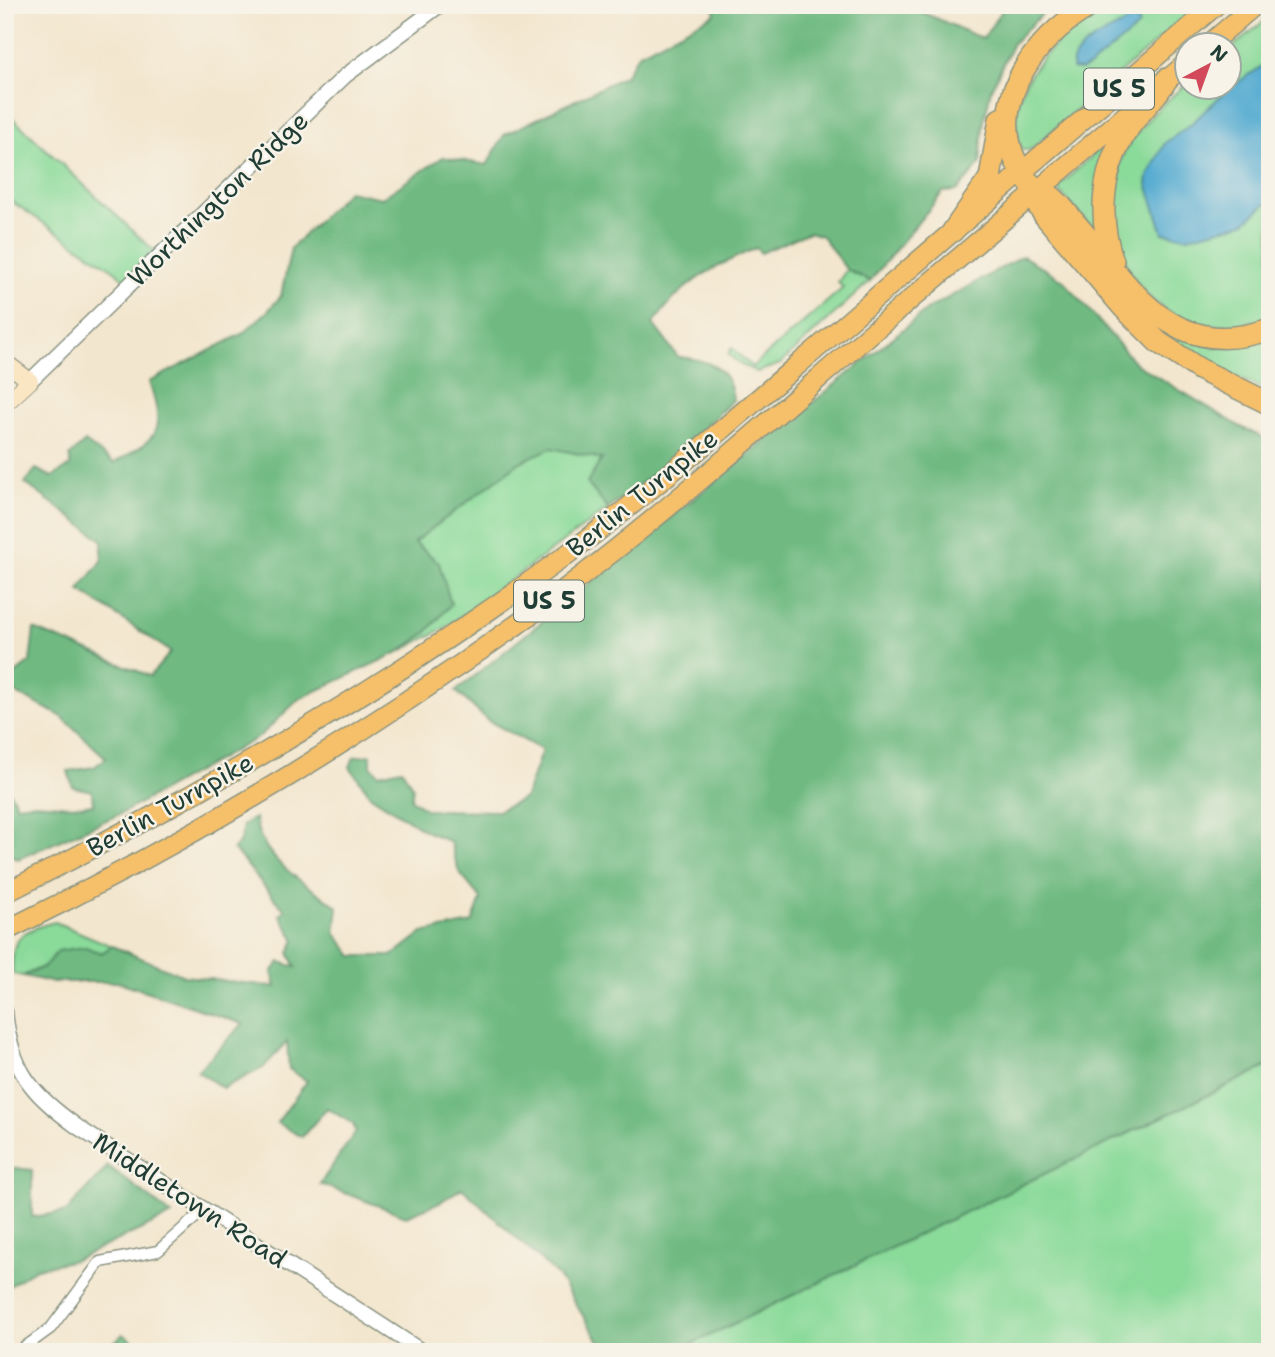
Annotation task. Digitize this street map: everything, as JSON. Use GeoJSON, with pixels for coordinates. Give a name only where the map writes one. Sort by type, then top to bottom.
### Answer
{"type":"FeatureCollection","features":[{"type":"Feature","properties":{"kind":"highway"},"geometry":{"type":"LineString","coordinates":[[953,231],[989,178],[996,155],[999,121],[1011,103],[1023,66],[1050,35],[1060,16],[1072,5]]}},
{"type":"Feature","properties":{"kind":"highway"},"geometry":{"type":"LineString","coordinates":[[1050,35],[1092,5]]}},
{"type":"Feature","properties":{"kind":"highway","name":"Berlin Turnpike"},"geometry":{"type":"LineString","coordinates":[[5,893],[116,836],[256,758],[348,703],[483,615],[654,486],[1216,5]]}},
{"type":"Feature","properties":{"kind":"highway"},"geometry":{"type":"LineString","coordinates":[[1223,32],[1255,5]]}},
{"type":"Feature","properties":{"kind":"highway","name":"Berlin Turnpike"},"geometry":{"type":"LineString","coordinates":[[5,930],[144,860],[250,800],[408,701],[498,638],[668,506],[1174,73]]}},
{"type":"Feature","properties":{"kind":"highway"},"geometry":{"type":"LineString","coordinates":[[1119,276],[1105,230],[1104,192],[1109,168],[1125,134],[1167,79]]}},
{"type":"Feature","properties":{"kind":"highway"},"geometry":{"type":"LineString","coordinates":[[1011,103],[1010,139],[1022,172],[1036,191],[1056,201],[1147,308],[1185,330],[1230,337],[1270,329]]}},
{"type":"Feature","properties":{"kind":"highway"},"geometry":{"type":"LineString","coordinates":[[1036,191],[1037,204],[1045,216],[1150,335],[1199,369],[1270,404]]}},
{"type":"Feature","properties":{"kind":"main road"},"geometry":{"type":"LineString","coordinates":[[5,362],[30,381]]}},
{"type":"Feature","properties":{"kind":"main road","name":"Worthington Ridge"},"geometry":{"type":"LineString","coordinates":[[5,404],[30,381]]}},
{"type":"Feature","properties":{"kind":"street","name":"Worthington Ridge"},"geometry":{"type":"LineString","coordinates":[[30,381],[345,76],[440,5]]}},
{"type":"Feature","properties":{"kind":"street","name":"Middletown Road"},"geometry":{"type":"LineString","coordinates":[[5,1011],[11,1067],[33,1091],[61,1114],[423,1352]]}},
{"type":"Feature","properties":{"kind":"street"},"geometry":{"type":"LineString","coordinates":[[18,1352],[51,1328],[100,1262],[158,1251],[205,1209]]}},
{"type":"Feature","properties":{"kind":"green space"},"geometry":{"type":"Polygon","coordinates":[[[714,5],[906,5],[983,39],[1005,5],[1051,5],[1013,43],[991,89],[983,126],[980,164],[957,191],[943,192],[870,281],[846,269],[822,236],[809,232],[761,253],[756,248],[711,270],[686,287],[664,309],[653,324],[678,357],[707,363],[722,372],[731,389],[733,400],[661,468],[608,509],[587,483],[602,459],[551,448],[520,462],[414,542],[439,563],[451,604],[427,632],[399,652],[299,699],[259,737],[122,813],[18,859],[8,854],[5,789],[8,788],[17,805],[93,804],[92,791],[73,787],[68,771],[94,767],[106,758],[61,716],[16,693],[8,679],[30,662],[34,629],[150,676],[171,652],[79,590],[102,561],[102,540],[25,483],[36,469],[52,477],[70,466],[70,456],[85,442],[114,463],[149,440],[157,423],[157,413],[149,382],[242,334],[268,311],[281,296],[291,248],[348,191],[382,198],[443,157],[487,165],[504,135],[625,76],[638,54],[715,14],[714,5]]]}},
{"type":"Feature","properties":{"kind":"green space"},"geometry":{"type":"Polygon","coordinates":[[[1117,5],[1199,5],[1030,150],[1022,150],[1016,126],[1018,103],[1026,82],[1056,44],[1096,15],[1117,5]]]}},
{"type":"Feature","properties":{"kind":"green space"},"geometry":{"type":"Polygon","coordinates":[[[1270,16],[1270,316],[1241,324],[1213,325],[1188,320],[1165,310],[1146,294],[1131,273],[1120,247],[1114,190],[1119,164],[1131,141],[1174,95],[1174,102],[1244,102],[1244,37],[1270,16]]]}},
{"type":"Feature","properties":{"kind":"green space"},"geometry":{"type":"Polygon","coordinates":[[[5,111],[163,259],[132,287],[115,271],[5,197],[5,111]]]}},
{"type":"Feature","properties":{"kind":"green space"},"geometry":{"type":"Polygon","coordinates":[[[1115,135],[1097,233],[1059,191],[1059,186],[1115,135]]]}},
{"type":"Feature","properties":{"kind":"green space"},"geometry":{"type":"Polygon","coordinates":[[[1023,256],[1063,280],[1136,364],[1241,427],[1270,441],[1270,1065],[675,1352],[606,1352],[558,1276],[462,1188],[440,1202],[406,1216],[320,1184],[356,1131],[353,1124],[327,1108],[302,1137],[277,1123],[307,1081],[289,1069],[287,1042],[263,1068],[223,1088],[197,1071],[243,1024],[119,982],[51,982],[23,976],[44,967],[58,951],[85,947],[102,953],[112,946],[184,976],[276,987],[272,972],[280,962],[296,967],[289,953],[295,940],[280,915],[285,910],[233,849],[240,842],[243,825],[255,818],[259,833],[275,859],[299,880],[338,907],[335,933],[353,956],[392,956],[422,933],[472,923],[481,899],[459,872],[450,842],[424,830],[371,796],[350,767],[354,757],[371,755],[371,766],[379,774],[402,769],[413,788],[411,799],[427,810],[498,811],[525,798],[542,750],[487,720],[456,691],[928,309],[1023,256]]]}},
{"type":"Feature","properties":{"kind":"green space"},"geometry":{"type":"Polygon","coordinates":[[[848,268],[854,274],[870,281],[780,364],[757,372],[741,365],[728,354],[732,348],[752,367],[843,288],[838,282],[848,268]]]}},
{"type":"Feature","properties":{"kind":"green space"},"geometry":{"type":"Polygon","coordinates":[[[1159,329],[1216,347],[1270,337],[1270,362],[1264,375],[1270,377],[1270,392],[1188,356],[1159,329]]]}},
{"type":"Feature","properties":{"kind":"green space"},"geometry":{"type":"Polygon","coordinates":[[[551,447],[603,459],[588,483],[608,509],[445,628],[399,652],[427,632],[439,563],[414,542],[520,462],[551,447]]]}},
{"type":"Feature","properties":{"kind":"green space"},"geometry":{"type":"Polygon","coordinates":[[[55,922],[112,946],[102,953],[85,947],[23,976],[13,974],[13,952],[20,937],[33,929],[55,922]]]}},
{"type":"Feature","properties":{"kind":"green space"},"geometry":{"type":"Polygon","coordinates":[[[1270,1065],[1270,1352],[675,1352],[1270,1065]]]}},
{"type":"Feature","properties":{"kind":"green space"},"geometry":{"type":"Polygon","coordinates":[[[108,1166],[172,1215],[75,1260],[36,1268],[5,1289],[5,1167],[32,1170],[32,1217],[66,1212],[108,1166]]]}},
{"type":"Feature","properties":{"kind":"green space"},"geometry":{"type":"Polygon","coordinates":[[[123,1334],[148,1352],[104,1352],[123,1334]]]}},
{"type":"Feature","properties":{"kind":"water"},"geometry":{"type":"Polygon","coordinates":[[[1133,19],[1139,22],[1138,27],[1090,66],[1081,70],[1072,69],[1078,52],[1086,45],[1133,19]]]}},
{"type":"Feature","properties":{"kind":"water"},"geometry":{"type":"Polygon","coordinates":[[[1270,61],[1270,200],[1244,223],[1188,237],[1163,233],[1147,184],[1148,176],[1165,143],[1214,102],[1244,102],[1244,78],[1270,61]]]}}]}
